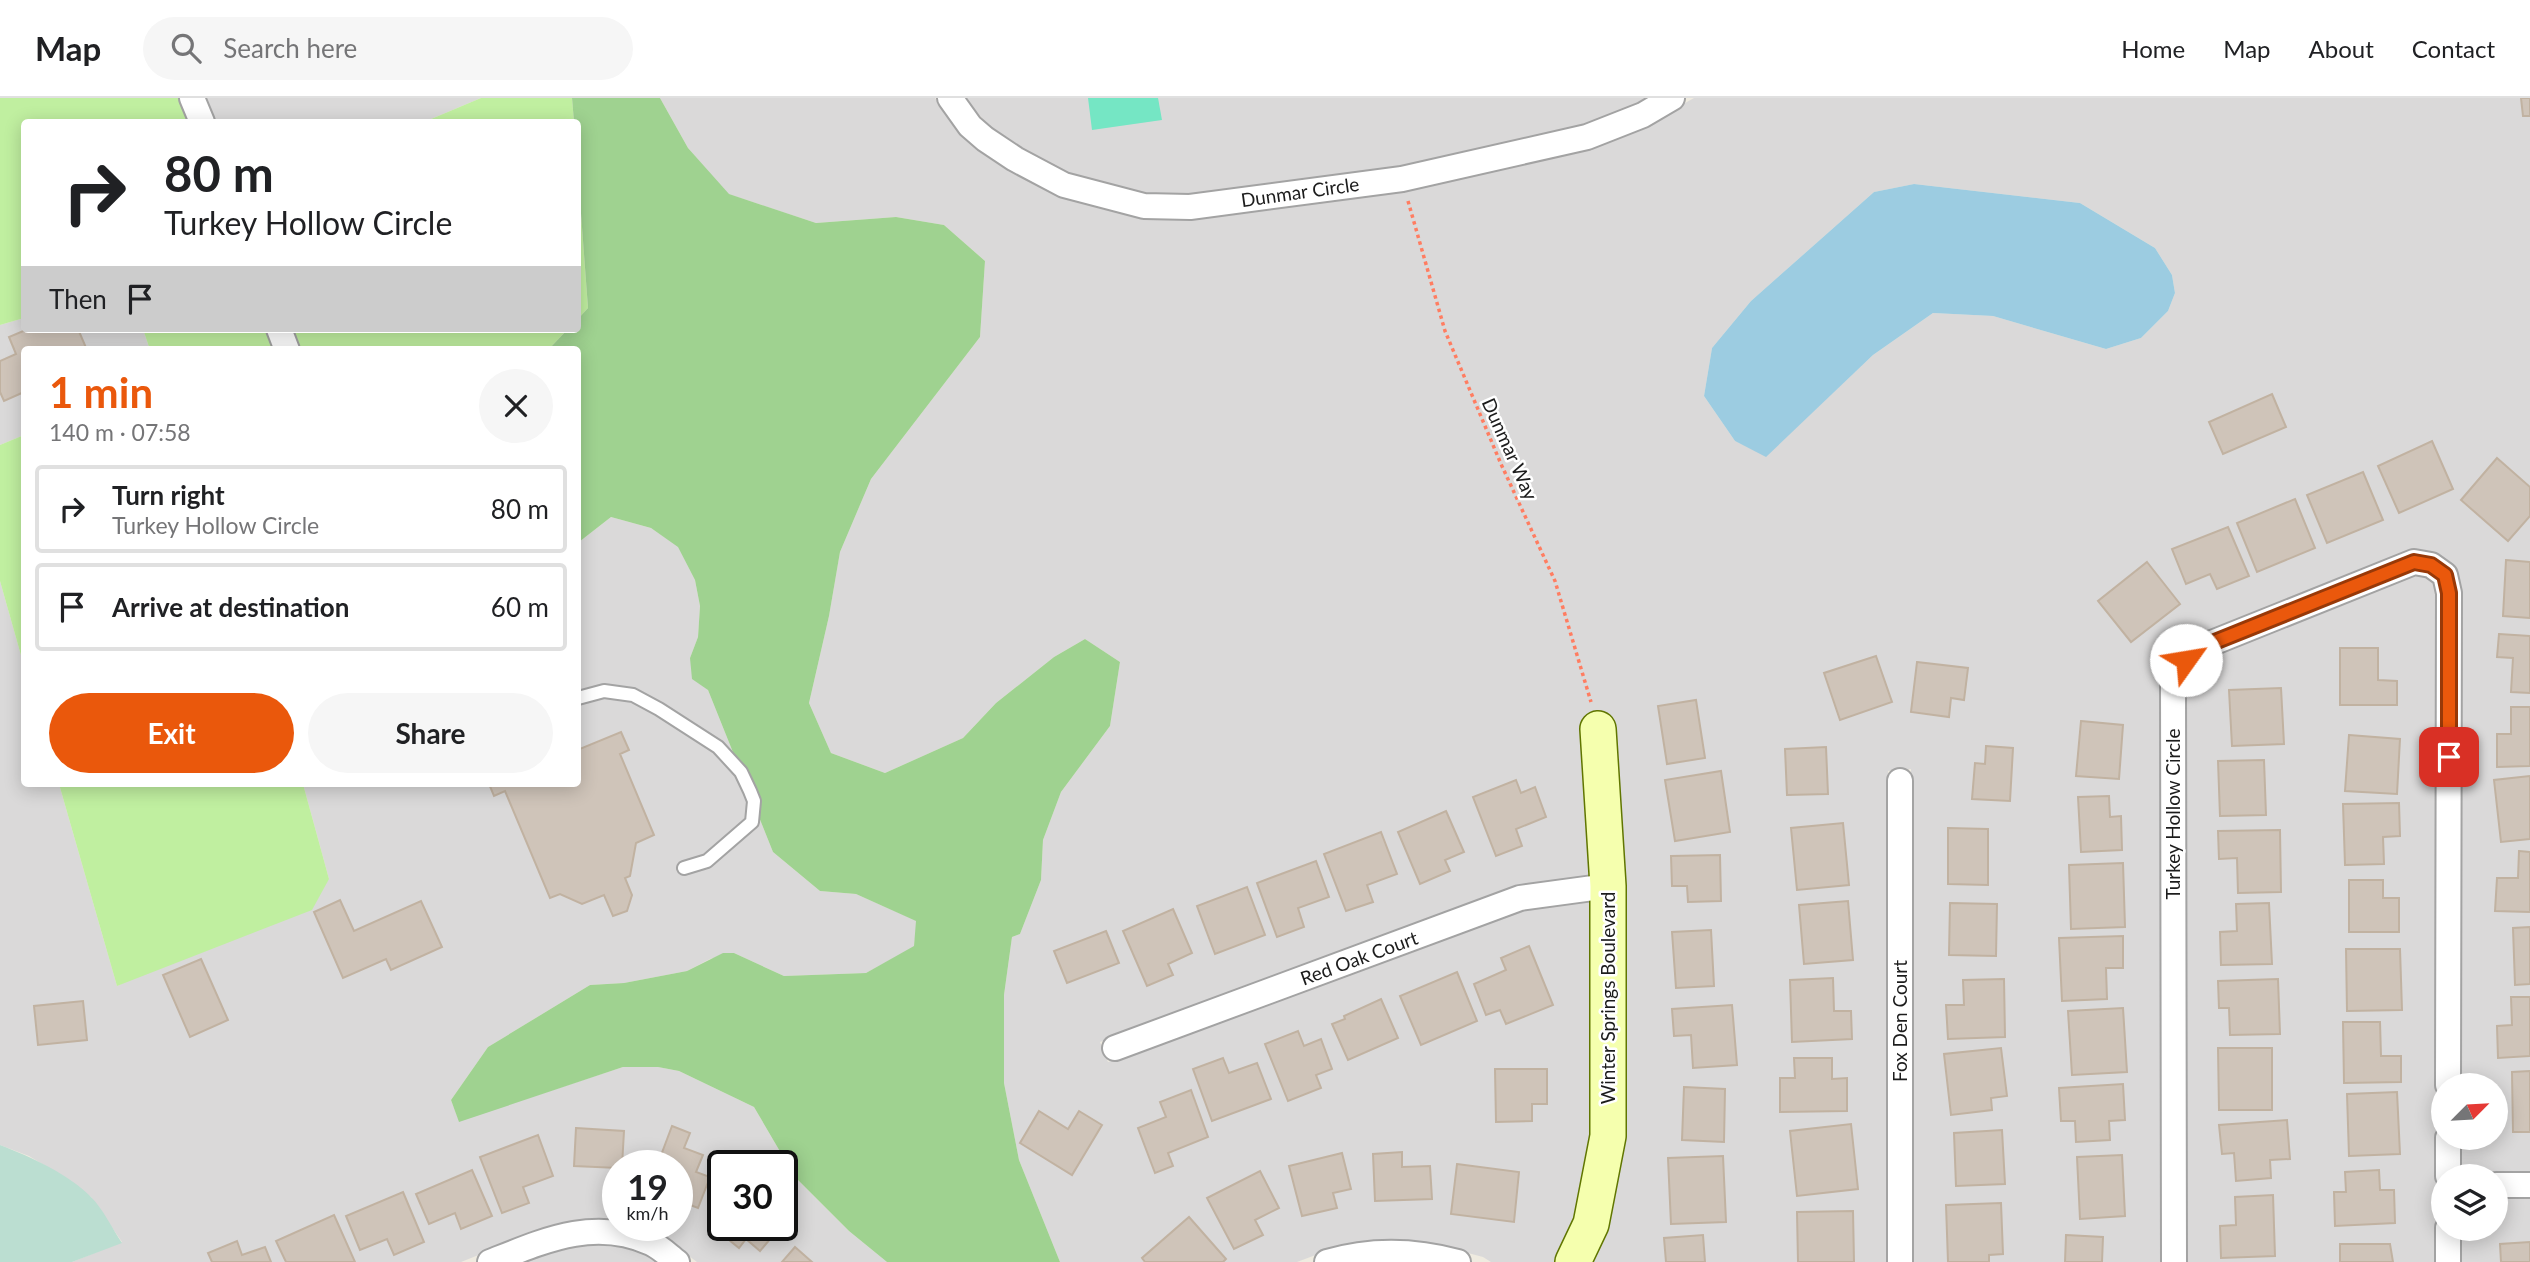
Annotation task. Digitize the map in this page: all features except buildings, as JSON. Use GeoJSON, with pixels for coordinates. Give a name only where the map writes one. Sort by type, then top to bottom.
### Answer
{"type":"FeatureCollection","features":[{"type":"Feature","properties":{"kind":"street"},"geometry":{"type":"LineString","coordinates":[[192,98],[201,119]]}},
{"type":"Feature","properties":{"kind":"street","name":"Dunmar Circle"},"geometry":{"type":"LineString","coordinates":[[950,98],[970,126],[985,139],[1014,159],[1064,185],[1144,206],[1190,207],[1402,179],[1587,137],[1643,115],[1672,98]]}},
{"type":"Feature","properties":{"kind":"street","name":"Turkey Hollow Circle"},"geometry":{"type":"LineString","coordinates":[[2174,1262],[2173,682],[2186,660],[2212,643],[2414,562],[2431,565],[2445,575],[2449,593],[2448,1073]]}},
{"type":"Feature","properties":{"kind":"street","name":"Winter Springs Boulevard"},"geometry":{"type":"LineString","coordinates":[[1573,1262],[1591,1224],[1608,1136],[1608,887],[1598,729]]}},
{"type":"Feature","properties":{"kind":"street","name":"Fox Den Court"},"geometry":{"type":"LineString","coordinates":[[1900,781],[1900,1262]]}},
{"type":"Feature","properties":{"kind":"street","name":"Red Oak Court"},"geometry":{"type":"LineString","coordinates":[[1115,1048],[1520,898],[1608,887]]}},
{"type":"Feature","properties":{"kind":"street"},"geometry":{"type":"LineString","coordinates":[[2508,1185],[2530,1185]]}},
{"type":"Feature","properties":{"kind":"street"},"geometry":{"type":"LineString","coordinates":[[490,1262],[543,1241],[588,1231],[620,1233],[652,1244],[677,1262]]}},
{"type":"Feature","properties":{"kind":"street"},"geometry":{"type":"LineString","coordinates":[[2448,1241],[2448,1262]]}},
{"type":"Feature","properties":{"kind":"street"},"geometry":{"type":"LineString","coordinates":[[1327,1262],[1383,1251],[1436,1256],[1458,1262]]}},
{"type":"Feature","properties":{"kind":"lane"},"geometry":{"type":"LineString","coordinates":[[581,697],[604,691],[633,695],[718,747],[741,772],[754,801],[752,822],[707,861],[684,868]]}},
{"type":"Feature","properties":{"kind":"path","name":"Dunmar Way"},"geometry":{"type":"LineString","coordinates":[[1402,179],[1444,331],[1555,581],[1598,729]]}},
{"type":"Feature","properties":{"kind":"shaded area"},"geometry":{"type":"Polygon","coordinates":[[[206,98],[481,98],[431,119],[214,119],[206,98]]]}},
{"type":"Feature","properties":{"kind":"shaded area"},"geometry":{"type":"Polygon","coordinates":[[[660,98],[935,98],[961,134],[977,148],[1007,168],[1059,196],[1142,217],[1190,218],[1402,190],[1590,148],[1646,125],[1694,98],[2530,98],[2530,1174],[2508,1174],[2508,1164],[2460,1164],[2460,1150],[2508,1150],[2508,1073],[2460,1073],[2461,592],[2453,566],[2439,555],[2416,551],[2209,633],[2179,652],[2163,677],[2162,1262],[1913,1262],[1911,769],[1888,771],[1888,1262],[1585,1262],[1603,1225],[1621,1134],[1621,874],[1608,716],[1585,720],[1595,877],[1516,888],[1100,1042],[1108,1062],[1522,909],[1596,899],[1596,1135],[1580,1221],[1560,1262],[1491,1262],[1483,1257],[1438,1245],[1385,1240],[1329,1250],[1297,1262],[1060,1262],[1019,1160],[1004,1083],[1004,995],[1012,937],[1020,934],[1041,880],[1043,840],[1061,792],[1110,726],[1120,662],[1085,639],[1054,657],[996,703],[963,738],[885,773],[831,753],[809,703],[840,552],[871,479],[980,337],[985,261],[944,225],[896,217],[816,223],[728,194],[688,148],[660,98]],[[1914,184],[1874,192],[1751,301],[1712,348],[1704,396],[1735,441],[1766,456],[1873,355],[1933,313],[1993,316],[2106,349],[2141,338],[2168,311],[2175,293],[2172,275],[2155,248],[2080,203],[1914,184]]]}},
{"type":"Feature","properties":{"kind":"shaded area"},"geometry":{"type":"Polygon","coordinates":[[[964,98],[1650,98],[1585,126],[1401,168],[1190,196],[1147,195],[1070,175],[1022,150],[993,130],[964,98]]]}},
{"type":"Feature","properties":{"kind":"shaded area"},"geometry":{"type":"Polygon","coordinates":[[[21,319],[21,333],[144,333],[149,346],[21,346],[21,436],[0,445],[0,325],[21,319]]]}},
{"type":"Feature","properties":{"kind":"shaded area"},"geometry":{"type":"Polygon","coordinates":[[[611,517],[651,528],[678,546],[695,580],[700,606],[698,637],[690,658],[708,690],[773,852],[820,891],[856,894],[917,921],[914,947],[866,973],[784,976],[734,953],[710,959],[687,971],[624,983],[590,985],[488,1047],[451,1100],[459,1121],[623,1067],[658,1067],[679,1071],[754,1107],[779,1150],[707,1150],[707,1241],[798,1241],[798,1180],[849,1231],[887,1262],[697,1262],[669,1241],[693,1241],[693,1150],[602,1150],[602,1224],[539,1231],[461,1262],[72,1262],[122,1242],[91,1197],[29,1156],[0,1145],[0,581],[21,655],[21,787],[60,787],[117,986],[329,879],[304,787],[581,787],[581,540],[611,517]]]}},
{"type":"Feature","properties":{"kind":"shaded area"},"geometry":{"type":"Polygon","coordinates":[[[2414,574],[2425,575],[2433,581],[2437,595],[2436,1073],[2431,1073],[2431,1150],[2436,1150],[2436,1164],[2431,1164],[2431,1241],[2436,1241],[2436,1262],[2186,1262],[2185,684],[2195,668],[2218,653],[2414,574]]]}},
{"type":"Feature","properties":{"kind":"shaded area"},"geometry":{"type":"Polygon","coordinates":[[[2508,1196],[2530,1196],[2530,1262],[2460,1262],[2460,1241],[2508,1241],[2508,1196]]]}},
{"type":"Feature","properties":{"kind":"shaded area"},"geometry":{"type":"Polygon","coordinates":[[[588,1242],[617,1244],[645,1254],[657,1262],[520,1262],[546,1252],[588,1242]]]}},
{"type":"Feature","properties":{"kind":"green space"},"geometry":{"type":"Polygon","coordinates":[[[0,98],[179,98],[187,119],[21,119],[21,319],[0,325],[0,98]]]}},
{"type":"Feature","properties":{"kind":"green space"},"geometry":{"type":"Polygon","coordinates":[[[481,98],[572,98],[574,119],[431,119],[481,98]]]}},
{"type":"Feature","properties":{"kind":"green space"},"geometry":{"type":"Polygon","coordinates":[[[572,98],[660,98],[688,148],[729,194],[816,223],[896,217],[944,225],[985,261],[980,337],[871,479],[840,552],[809,703],[831,753],[885,773],[963,738],[996,703],[1054,657],[1085,639],[1120,662],[1110,726],[1061,792],[1043,840],[1041,880],[1020,934],[1012,937],[1004,995],[1004,1083],[1019,1160],[1060,1262],[887,1262],[849,1231],[798,1180],[798,1150],[779,1150],[754,1107],[679,1071],[658,1067],[623,1067],[459,1122],[451,1100],[488,1047],[590,985],[624,983],[687,971],[723,953],[734,953],[784,976],[866,973],[914,946],[916,921],[856,894],[820,891],[773,852],[708,690],[692,679],[690,658],[698,637],[700,606],[695,580],[678,547],[651,528],[611,517],[581,540],[581,346],[552,346],[564,333],[581,333],[581,316],[588,308],[581,214],[581,119],[574,119],[572,98]]]}},
{"type":"Feature","properties":{"kind":"green space"},"geometry":{"type":"Polygon","coordinates":[[[1088,98],[1158,98],[1162,120],[1092,130],[1088,98]]]}},
{"type":"Feature","properties":{"kind":"green space"},"geometry":{"type":"Polygon","coordinates":[[[581,214],[588,308],[581,316],[581,214]]]}},
{"type":"Feature","properties":{"kind":"green space"},"geometry":{"type":"Polygon","coordinates":[[[144,333],[267,333],[272,346],[149,346],[144,333]]]}},
{"type":"Feature","properties":{"kind":"green space"},"geometry":{"type":"Polygon","coordinates":[[[294,333],[564,333],[552,346],[298,346],[294,333]]]}},
{"type":"Feature","properties":{"kind":"green space"},"geometry":{"type":"Polygon","coordinates":[[[21,436],[21,655],[0,581],[0,445],[21,436]]]}},
{"type":"Feature","properties":{"kind":"green space"},"geometry":{"type":"Polygon","coordinates":[[[60,787],[304,787],[329,879],[312,910],[117,986],[60,787]]]}},
{"type":"Feature","properties":{"kind":"green space"},"geometry":{"type":"Polygon","coordinates":[[[0,1145],[48,1167],[81,1188],[100,1207],[122,1243],[72,1262],[0,1262],[0,1145]]]}},
{"type":"Feature","properties":{"kind":"water"},"geometry":{"type":"Polygon","coordinates":[[[1914,184],[2080,203],[2155,248],[2172,275],[2175,293],[2168,311],[2141,338],[2106,349],[1993,316],[1933,313],[1873,355],[1766,457],[1735,441],[1704,396],[1712,348],[1751,301],[1874,192],[1914,184]]]}},
{"type":"Feature","properties":{"kind":"route"},"geometry":{"type":"LineString","coordinates":[[2186,660],[2212,643],[2414,562],[2431,565],[2445,575],[2449,593],[2449,757]]}}]}
